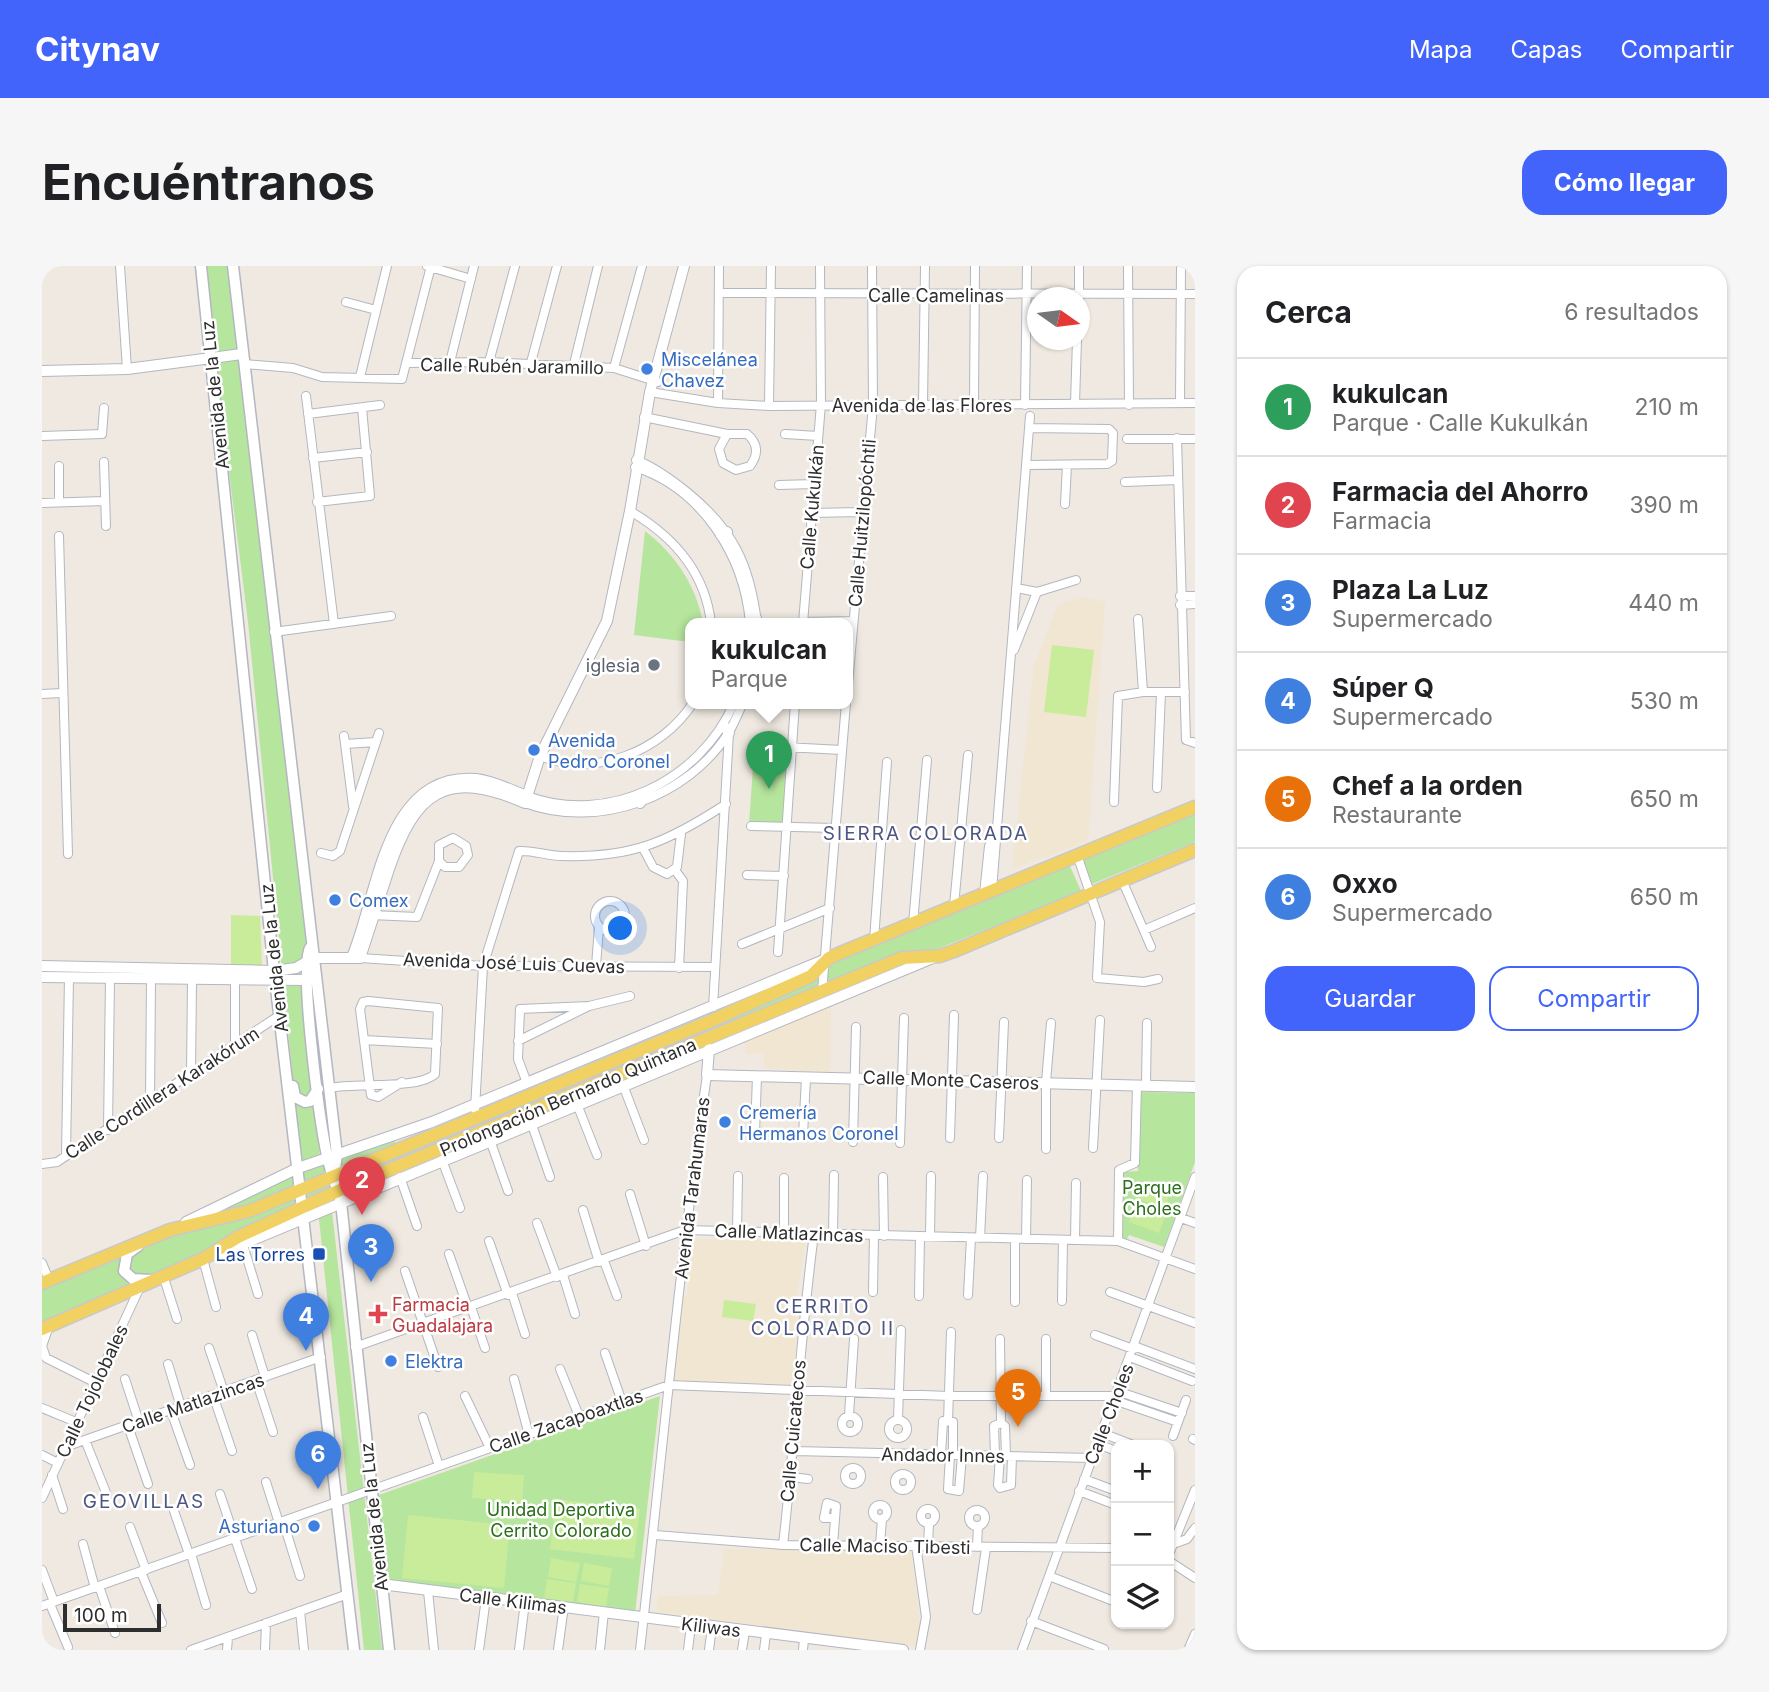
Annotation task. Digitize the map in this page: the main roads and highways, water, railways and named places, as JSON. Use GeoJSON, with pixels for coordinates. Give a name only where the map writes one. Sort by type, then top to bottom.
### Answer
{"type":"FeatureCollection","features":[{"type":"Feature","properties":{"kind":"main road","name":"Avenida de la Luz"},"geometry":{"type":"LineString","coordinates":[[201,266],[275,976],[354,1650]]}},
{"type":"Feature","properties":{"kind":"main road","name":"Avenida de la Luz"},"geometry":{"type":"LineString","coordinates":[[233,266],[311,945],[306,981],[324,1088]]}},
{"type":"Feature","properties":{"kind":"main road","name":"Prolongación Bernardo Quintana"},"geometry":{"type":"LineString","coordinates":[[45,1281],[170,1230],[249,1211],[475,1110],[712,1021],[811,976],[825,961],[1195,807]]}},
{"type":"Feature","properties":{"kind":"main road","name":"Prolongación Bernardo Quintana"},"geometry":{"type":"LineString","coordinates":[[45,1328],[203,1259],[238,1237],[304,1212],[710,1037],[822,996],[902,958],[940,956],[1195,850]]}},
{"type":"Feature","properties":{"kind":"main road","name":"Avenida de la Luz"},"geometry":{"type":"LineString","coordinates":[[309,960],[334,1175],[339,1196],[388,1650]]}},
{"type":"Feature","properties":{"kind":"main road"},"geometry":{"type":"LineString","coordinates":[[282,1033],[288,1047],[295,1097],[307,1102],[324,1088]]}},
{"type":"Feature","properties":{"kind":"main road"},"geometry":{"type":"LineString","coordinates":[[143,1242],[127,1254],[124,1271],[133,1279],[146,1282]]}},
{"type":"Feature","properties":{"kind":"place","name":"Miscelánea Chavez"},"geometry":{"type":"Point","coordinates":[647,369]}},
{"type":"Feature","properties":{"kind":"place","name":"iglesia"},"geometry":{"type":"Point","coordinates":[654,665]}},
{"type":"Feature","properties":{"kind":"place","name":"Avenida Pedro Coronel"},"geometry":{"type":"Point","coordinates":[534,750]}},
{"type":"Feature","properties":{"kind":"place","name":"kukulcan"},"geometry":{"type":"Point","coordinates":[769,789]}},
{"type":"Feature","properties":{"kind":"place","name":"Comex"},"geometry":{"type":"Point","coordinates":[335,900]}},
{"type":"Feature","properties":{"kind":"place","name":"Cremería Hermanos Coronel"},"geometry":{"type":"Point","coordinates":[725,1122]}},
{"type":"Feature","properties":{"kind":"place","name":"Farmacia del Ahorro"},"geometry":{"type":"Point","coordinates":[362,1215]}},
{"type":"Feature","properties":{"kind":"place","name":"Las Torres"},"geometry":{"type":"Point","coordinates":[319,1254]}},
{"type":"Feature","properties":{"kind":"place","name":"Plaza La Luz"},"geometry":{"type":"Point","coordinates":[371,1282]}},
{"type":"Feature","properties":{"kind":"place","name":"Farmacia Guadalajara"},"geometry":{"type":"Point","coordinates":[378,1314]}},
{"type":"Feature","properties":{"kind":"place","name":"Súper Q"},"geometry":{"type":"Point","coordinates":[306,1351]}},
{"type":"Feature","properties":{"kind":"place","name":"Elektra"},"geometry":{"type":"Point","coordinates":[391,1361]}},
{"type":"Feature","properties":{"kind":"place","name":"Chef a la orden"},"geometry":{"type":"Point","coordinates":[1018,1427]}},
{"type":"Feature","properties":{"kind":"place","name":"Oxxo"},"geometry":{"type":"Point","coordinates":[318,1489]}},
{"type":"Feature","properties":{"kind":"place","name":"Asturiano"},"geometry":{"type":"Point","coordinates":[314,1526]}},
{"type":"Feature","properties":{"kind":"district","name":"SIERRA COLORADA"},"geometry":{"type":"Point","coordinates":[926,833]}},
{"type":"Feature","properties":{"kind":"district","name":"CERRITO COLORADO II"},"geometry":{"type":"Point","coordinates":[823,1317]}},
{"type":"Feature","properties":{"kind":"district","name":"GEOVILLAS"},"geometry":{"type":"Point","coordinates":[144,1501]}},
{"type":"Feature","properties":{"kind":"park label","name":"Parque Choles"},"geometry":{"type":"Point","coordinates":[1152,1198]}},
{"type":"Feature","properties":{"kind":"park label","name":"Unidad Deportiva Cerrito Colorado"},"geometry":{"type":"Point","coordinates":[561,1519]}}]}
